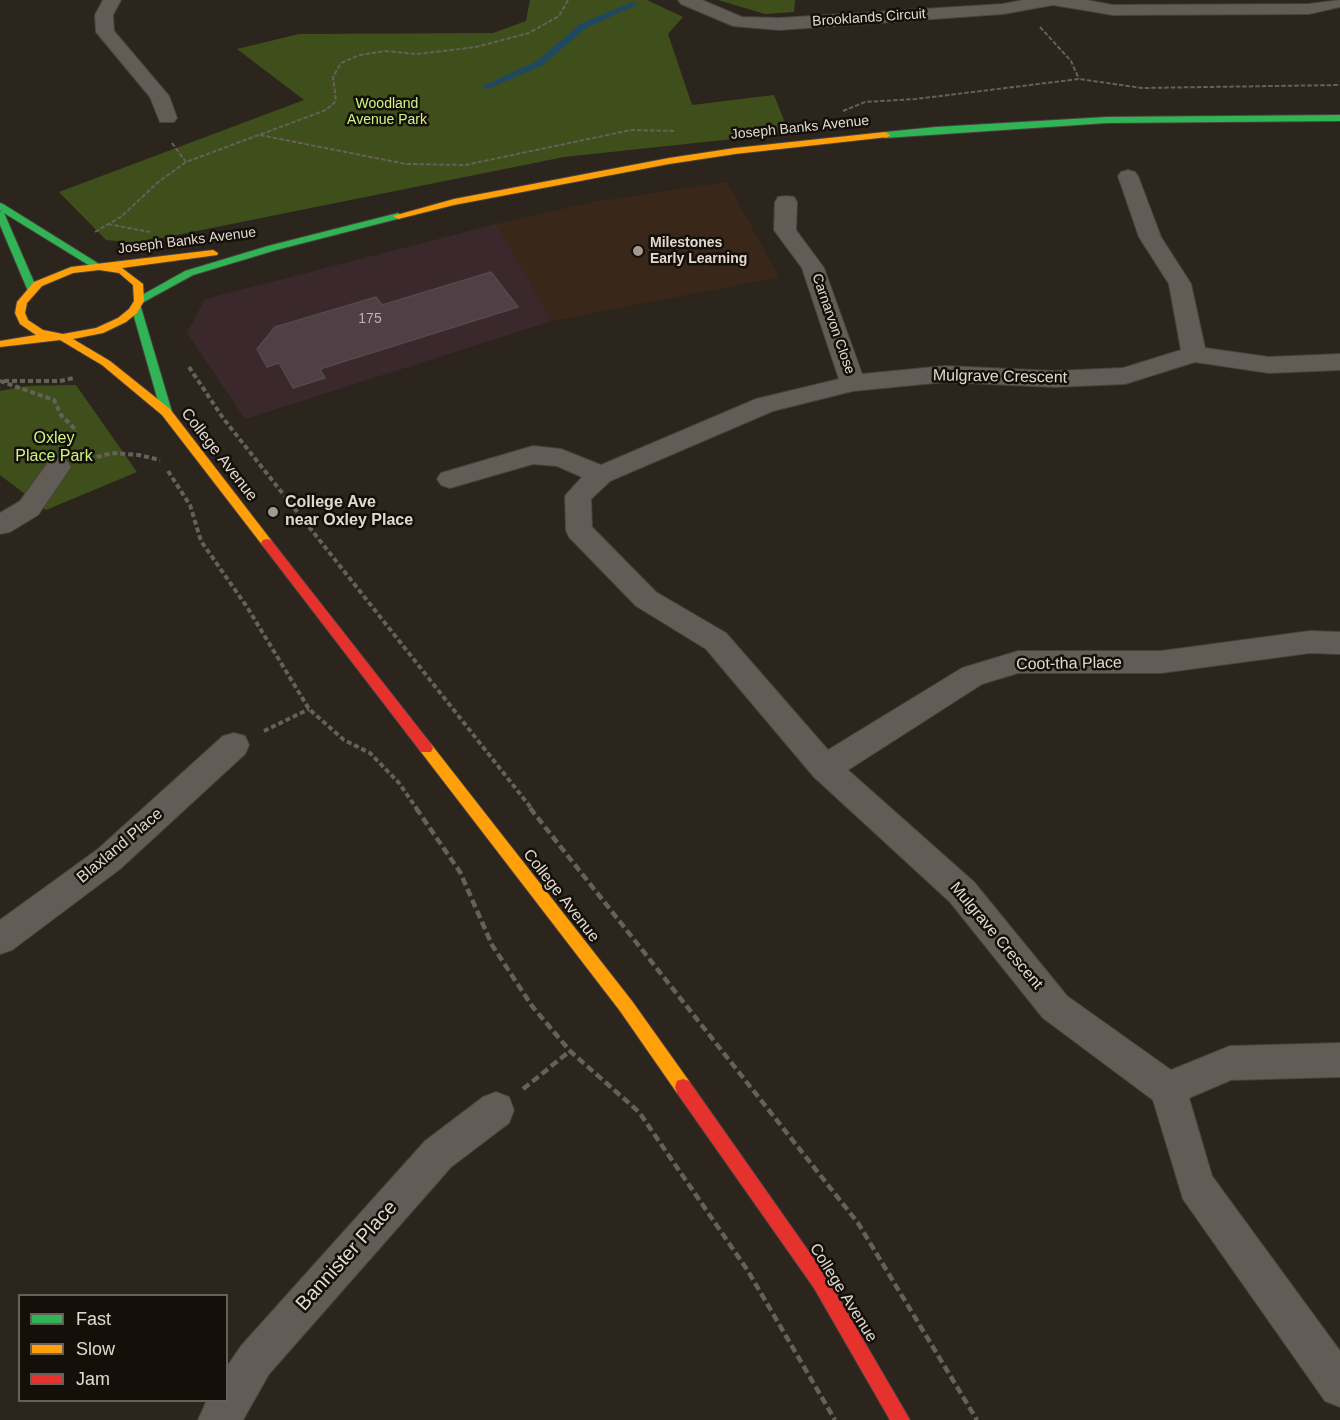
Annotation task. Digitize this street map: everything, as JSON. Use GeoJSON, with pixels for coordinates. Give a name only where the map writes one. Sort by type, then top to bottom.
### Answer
{"type":"FeatureCollection","features":[{"type":"Feature","properties":{"kind":"street"},"geometry":{"type":"LineString","coordinates":[[112,0],[104,15],[105,32],[159,96],[167,118]]}},
{"type":"Feature","properties":{"kind":"street","name":"Brooklands Circuit"},"geometry":{"type":"LineString","coordinates":[[687,0],[739,21],[779,24],[1021,6],[1053,0],[1113,10],[1309,9],[1340,2]]}},
{"type":"Feature","properties":{"kind":"street","name":"Joseph Banks Avenue"},"geometry":{"type":"LineString","coordinates":[[59,336],[81,336],[107,328],[128,316],[138,303],[189,273],[272,248],[454,202],[562,180],[735,151],[936,130],[1107,120],[1340,118]]}},
{"type":"Feature","properties":{"kind":"street"},"geometry":{"type":"LineString","coordinates":[[1128,177],[1150,237],[1180,284],[1194,354]]}},
{"type":"Feature","properties":{"kind":"street","name":"Carnarvon Close"},"geometry":{"type":"LineString","coordinates":[[786,202],[785,230],[813,268],[853,383]]}},
{"type":"Feature","properties":{"kind":"street"},"geometry":{"type":"LineString","coordinates":[[0,206],[102,267]]}},
{"type":"Feature","properties":{"kind":"street"},"geometry":{"type":"LineString","coordinates":[[0,214],[30,290],[9,304]]}},
{"type":"Feature","properties":{"kind":"street","name":"Joseph Banks Avenue"},"geometry":{"type":"LineString","coordinates":[[30,290],[62,272],[199,254],[272,248]]}},
{"type":"Feature","properties":{"kind":"street","name":"College Avenue"},"geometry":{"type":"LineString","coordinates":[[102,267],[122,271],[134,279],[140,289],[138,303],[166,412]]}},
{"type":"Feature","properties":{"kind":"street","name":"College Avenue"},"geometry":{"type":"LineString","coordinates":[[30,290],[22,302],[22,318],[33,330],[59,336],[106,363],[166,412],[626,1006],[820,1282],[901,1420]]}},
{"type":"Feature","properties":{"kind":"street"},"geometry":{"type":"LineString","coordinates":[[0,344],[59,336]]}},
{"type":"Feature","properties":{"kind":"street","name":"Mulgrave Crescent"},"geometry":{"type":"LineString","coordinates":[[1168,1089],[1055,1007],[962,892],[825,768],[716,641],[646,599],[579,530],[578,496],[601,475],[765,405],[853,383],[945,374],[1055,379],[1125,376],[1194,354],[1269,365],[1340,362]]}},
{"type":"Feature","properties":{"kind":"street"},"geometry":{"type":"LineString","coordinates":[[450,479],[533,455],[561,458],[601,475]]}},
{"type":"Feature","properties":{"kind":"street"},"geometry":{"type":"LineString","coordinates":[[0,525],[29,508],[58,467]]}},
{"type":"Feature","properties":{"kind":"street","name":"Coot-tha Place"},"geometry":{"type":"LineString","coordinates":[[825,768],[972,676],[1018,662],[1161,662],[1310,642],[1340,643]]}},
{"type":"Feature","properties":{"kind":"street","name":"Blaxland Place"},"geometry":{"type":"LineString","coordinates":[[0,939],[109,859],[234,745]]}},
{"type":"Feature","properties":{"kind":"street"},"geometry":{"type":"LineString","coordinates":[[1340,1060],[1230,1063],[1168,1089],[1196,1186],[1340,1386]]}},
{"type":"Feature","properties":{"kind":"street","name":"Bannister Place"},"geometry":{"type":"LineString","coordinates":[[219,1420],[255,1360],[438,1154],[496,1110]]}},
{"type":"Feature","properties":{"kind":"path"},"geometry":{"type":"LineString","coordinates":[[70,247],[122,216],[157,183],[186,162],[326,110],[336,101],[333,77],[341,63],[360,55],[385,51],[417,54],[476,47],[529,33],[559,16],[568,0]]}},
{"type":"Feature","properties":{"kind":"path"},"geometry":{"type":"LineString","coordinates":[[1021,6],[1071,61],[1079,79]]}},
{"type":"Feature","properties":{"kind":"path"},"geometry":{"type":"LineString","coordinates":[[108,224],[193,237],[199,240],[199,254]]}},
{"type":"Feature","properties":{"kind":"path"},"geometry":{"type":"LineString","coordinates":[[184,360],[223,418],[858,1223],[977,1420]]}},
{"type":"Feature","properties":{"kind":"path"},"geometry":{"type":"LineString","coordinates":[[0,381],[60,381],[90,374],[106,363]]}},
{"type":"Feature","properties":{"kind":"path"},"geometry":{"type":"LineString","coordinates":[[0,381],[54,400],[61,415],[76,430],[58,467]]}},
{"type":"Feature","properties":{"kind":"path"},"geometry":{"type":"LineString","coordinates":[[58,467],[112,453],[139,454],[160,459],[190,505],[201,541],[247,607],[309,709],[344,740],[370,753],[399,783],[460,872],[492,945],[532,1006],[570,1051],[639,1112],[748,1271],[835,1420]]}},
{"type":"Feature","properties":{"kind":"path"},"geometry":{"type":"LineString","coordinates":[[234,745],[309,709]]}},
{"type":"Feature","properties":{"kind":"path"},"geometry":{"type":"LineString","coordinates":[[496,1110],[570,1051]]}},
{"type":"Feature","properties":{"kind":"shaded area","name":"Milestones Early Learning"},"geometry":{"type":"Polygon","coordinates":[[[727,182],[779,277],[552,321],[496,224],[593,202],[727,182]]]}},
{"type":"Feature","properties":{"kind":"shaded area"},"geometry":{"type":"Polygon","coordinates":[[[496,224],[552,321],[245,419],[187,333],[205,299],[496,224]]]}},
{"type":"Feature","properties":{"kind":"green space","name":"Woodland Avenue Park"},"geometry":{"type":"Polygon","coordinates":[[[530,0],[647,0],[683,17],[668,34],[692,105],[774,95],[789,133],[564,157],[137,243],[106,240],[59,192],[304,100],[237,49],[299,34],[493,33],[526,21],[530,0]]]}},
{"type":"Feature","properties":{"kind":"green space"},"geometry":{"type":"Polygon","coordinates":[[[718,0],[795,0],[794,12],[765,14],[718,0]]]}},
{"type":"Feature","properties":{"kind":"green space","name":"Oxley Place Park"},"geometry":{"type":"Polygon","coordinates":[[[76,385],[137,472],[46,510],[0,475],[0,391],[26,386],[76,385]]]}},
{"type":"Feature","properties":{"kind":"building"},"geometry":{"type":"Polygon","coordinates":[[[491,272],[518,307],[320,369],[325,378],[293,388],[279,363],[267,367],[257,349],[275,327],[376,297],[382,305],[491,272]]]}},
{"type":"Feature","properties":{"kind":"waterway"},"geometry":{"type":"LineString","coordinates":[[485,87],[540,63],[583,26],[635,4]]}},
{"type":"Feature","properties":{"kind":"traffic: fast"},"geometry":{"type":"LineString","coordinates":[[885,135],[1107,120],[1340,118]]}},
{"type":"Feature","properties":{"kind":"traffic: fast"},"geometry":{"type":"LineString","coordinates":[[0,206],[99,267]]}},
{"type":"Feature","properties":{"kind":"traffic: fast"},"geometry":{"type":"LineString","coordinates":[[0,214],[32,289]]}},
{"type":"Feature","properties":{"kind":"traffic: fast"},"geometry":{"type":"LineString","coordinates":[[139,301],[189,273],[272,248],[398,216]]}},
{"type":"Feature","properties":{"kind":"traffic: fast"},"geometry":{"type":"LineString","coordinates":[[136,306],[166,412]]}},
{"type":"Feature","properties":{"kind":"traffic: slow"},"geometry":{"type":"LineString","coordinates":[[398,216],[454,202],[669,161],[735,151],[885,135]]}},
{"type":"Feature","properties":{"kind":"traffic: slow"},"geometry":{"type":"LineString","coordinates":[[105,267],[213,253]]}},
{"type":"Feature","properties":{"kind":"traffic: slow"},"geometry":{"type":"LineString","coordinates":[[99,267],[122,271],[138,284],[139,301],[133,311],[122,320],[99,331],[63,337],[40,333],[24,322],[20,313],[22,302],[38,284],[71,270],[99,267]]}},
{"type":"Feature","properties":{"kind":"traffic: slow"},"geometry":{"type":"LineString","coordinates":[[0,344],[55,336]]}},
{"type":"Feature","properties":{"kind":"traffic: slow"},"geometry":{"type":"LineString","coordinates":[[63,337],[106,363],[166,412],[267,543]]}},
{"type":"Feature","properties":{"kind":"traffic: slow"},"geometry":{"type":"LineString","coordinates":[[426,748],[626,1006],[683,1087]]}},
{"type":"Feature","properties":{"kind":"traffic: jam"},"geometry":{"type":"LineString","coordinates":[[267,543],[426,748]]}},
{"type":"Feature","properties":{"kind":"traffic: jam"},"geometry":{"type":"LineString","coordinates":[[683,1087],[820,1282],[901,1420]]}},
{"type":"Feature","properties":{"kind":"place","name":"Milestones Early Learning"},"geometry":{"type":"Point","coordinates":[638,251]}},
{"type":"Feature","properties":{"kind":"place","name":"College Ave near Oxley Place"},"geometry":{"type":"Point","coordinates":[273,512]}}]}
